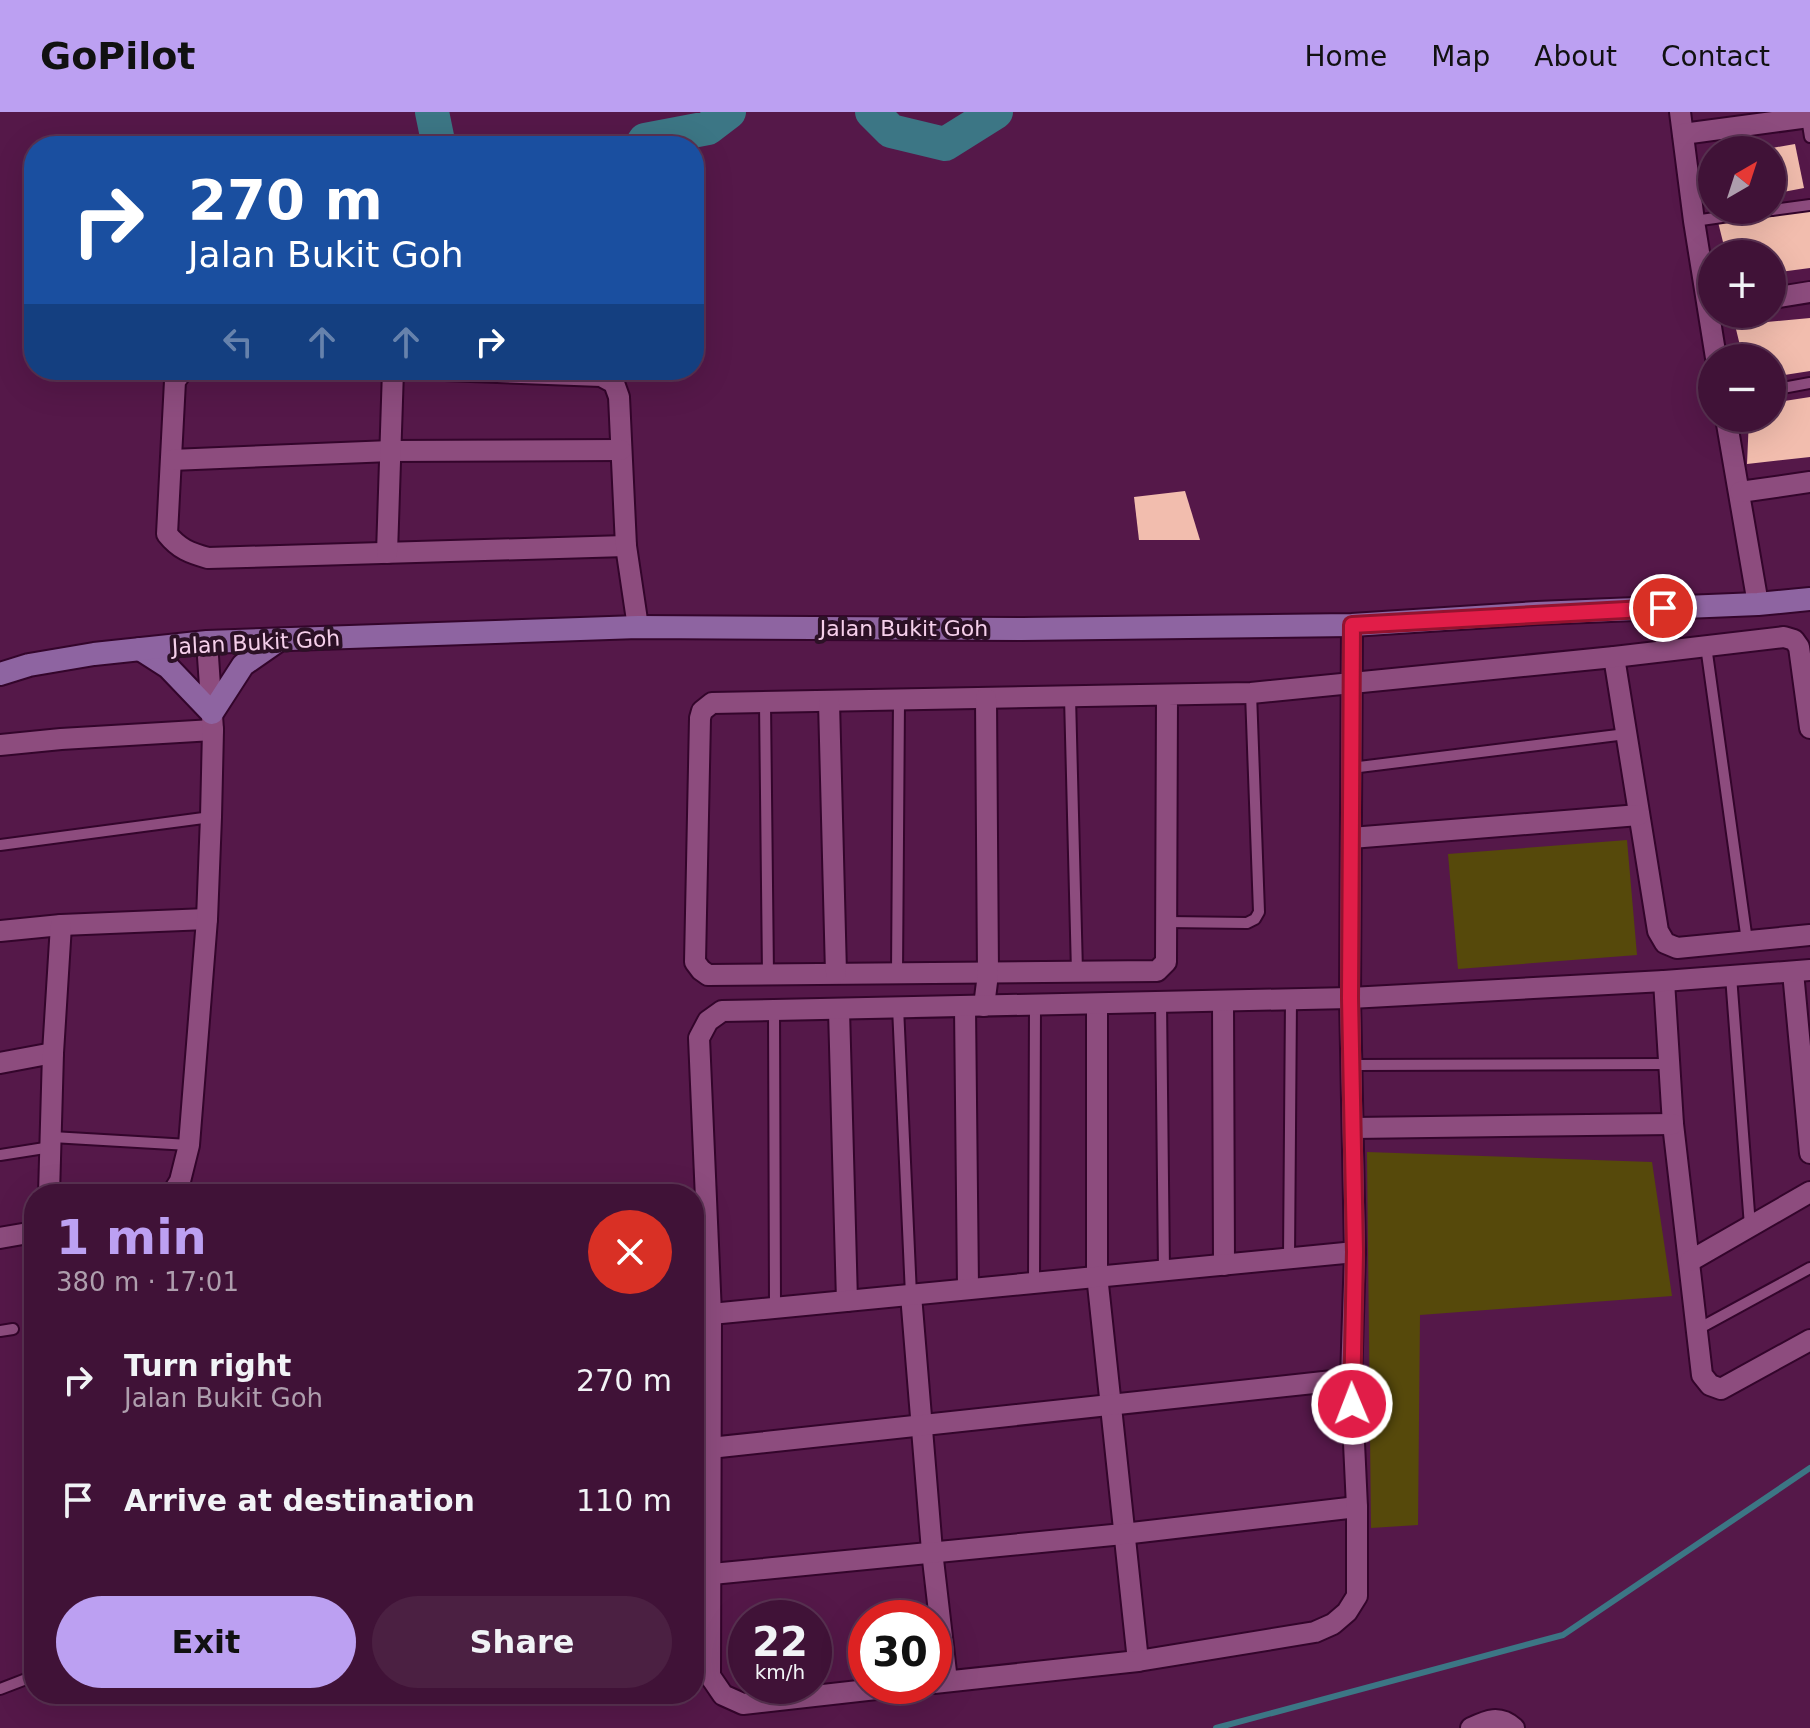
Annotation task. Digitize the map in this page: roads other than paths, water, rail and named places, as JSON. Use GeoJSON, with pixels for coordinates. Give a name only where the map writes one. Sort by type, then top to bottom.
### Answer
{"type":"FeatureCollection","features":[{"type":"Feature","properties":{"kind":"main road","name":"Jalan Bukit Goh"},"geometry":{"type":"LineString","coordinates":[[0,674],[29,665],[207,642],[638,627],[1022,629],[1352,625],[1810,599]]}},
{"type":"Feature","properties":{"kind":"main road"},"geometry":{"type":"LineString","coordinates":[[140,649],[168,667],[212,722],[243,665],[280,639]]}},
{"type":"Feature","properties":{"kind":"street"},"geometry":{"type":"LineString","coordinates":[[1680,112],[1698,243]]}},
{"type":"Feature","properties":{"kind":"street"},"geometry":{"type":"LineString","coordinates":[[1683,134],[1809,124]]}},
{"type":"Feature","properties":{"kind":"street"},"geometry":{"type":"LineString","coordinates":[[1786,296],[1810,292]]}},
{"type":"Feature","properties":{"kind":"street"},"geometry":{"type":"LineString","coordinates":[[176,380],[167,534],[176,546],[190,553],[208,558],[626,546]]}},
{"type":"Feature","properties":{"kind":"street"},"geometry":{"type":"LineString","coordinates":[[387,553],[393,380]]}},
{"type":"Feature","properties":{"kind":"street"},"geometry":{"type":"LineString","coordinates":[[608,380],[614,383],[619,397],[626,546],[638,627]]}},
{"type":"Feature","properties":{"kind":"street"},"geometry":{"type":"LineString","coordinates":[[1729,432],[1758,604]]}},
{"type":"Feature","properties":{"kind":"street"},"geometry":{"type":"LineString","coordinates":[[171,460],[391,451],[621,450]]}},
{"type":"Feature","properties":{"kind":"street"},"geometry":{"type":"LineString","coordinates":[[1740,492],[1810,482]]}},
{"type":"Feature","properties":{"kind":"street"},"geometry":{"type":"LineString","coordinates":[[952,1681],[1138,1661],[1315,1632],[1333,1624],[1347,1612],[1357,1596],[1357,1507],[1351,1379],[1355,1252],[1350,998],[1352,625]]}},
{"type":"Feature","properties":{"kind":"street"},"geometry":{"type":"LineString","coordinates":[[1167,695],[1166,962],[1157,971],[708,975],[695,962],[700,718],[702,711],[712,703],[1251,693],[1784,637],[1794,640],[1799,647],[1810,728]]}},
{"type":"Feature","properties":{"kind":"street"},"geometry":{"type":"LineString","coordinates":[[178,1184],[189,1145],[207,919],[212,722],[207,642]]}},
{"type":"Feature","properties":{"kind":"street"},"geometry":{"type":"LineString","coordinates":[[1614,657],[1658,931],[1665,943],[1677,948],[1810,935]]}},
{"type":"Feature","properties":{"kind":"street"},"geometry":{"type":"LineString","coordinates":[[968,1288],[974,1007],[988,974],[986,698]]}},
{"type":"Feature","properties":{"kind":"street"},"geometry":{"type":"LineString","coordinates":[[829,702],[836,973]]}},
{"type":"Feature","properties":{"kind":"street"},"geometry":{"type":"LineString","coordinates":[[0,745],[212,722]]}},
{"type":"Feature","properties":{"kind":"street"},"geometry":{"type":"LineString","coordinates":[[1351,838],[1639,815]]}},
{"type":"Feature","properties":{"kind":"street"},"geometry":{"type":"LineString","coordinates":[[0,931],[61,925],[207,919]]}},
{"type":"Feature","properties":{"kind":"street"},"geometry":{"type":"LineString","coordinates":[[49,1184],[61,925]]}},
{"type":"Feature","properties":{"kind":"street"},"geometry":{"type":"LineString","coordinates":[[848,1692],[743,1704],[723,1695],[710,1676],[711,1314],[699,1038],[708,1021],[722,1011],[1350,998],[1801,971],[1810,1153]]}},
{"type":"Feature","properties":{"kind":"street"},"geometry":{"type":"LineString","coordinates":[[1664,981],[1673,1124],[1702,1375],[1710,1385],[1721,1389],[1810,1340]]}},
{"type":"Feature","properties":{"kind":"street"},"geometry":{"type":"LineString","coordinates":[[1223,1001],[1224,1265]]}},
{"type":"Feature","properties":{"kind":"street"},"geometry":{"type":"LineString","coordinates":[[1097,1004],[1097,1275],[1138,1661]]}},
{"type":"Feature","properties":{"kind":"street"},"geometry":{"type":"LineString","coordinates":[[839,1010],[847,1301]]}},
{"type":"Feature","properties":{"kind":"street"},"geometry":{"type":"LineString","coordinates":[[0,1063],[53,1053]]}},
{"type":"Feature","properties":{"kind":"street"},"geometry":{"type":"LineString","coordinates":[[1353,1128],[1673,1124]]}},
{"type":"Feature","properties":{"kind":"street"},"geometry":{"type":"LineString","coordinates":[[1690,1261],[1810,1192]]}},
{"type":"Feature","properties":{"kind":"street"},"geometry":{"type":"LineString","coordinates":[[0,1238],[24,1234]]}},
{"type":"Feature","properties":{"kind":"street"},"geometry":{"type":"LineString","coordinates":[[711,1314],[1355,1252]]}},
{"type":"Feature","properties":{"kind":"street"},"geometry":{"type":"LineString","coordinates":[[911,1295],[935,1600]]}},
{"type":"Feature","properties":{"kind":"street"},"geometry":{"type":"LineString","coordinates":[[710,1448],[1351,1379]]}},
{"type":"Feature","properties":{"kind":"street"},"geometry":{"type":"LineString","coordinates":[[712,1574],[1123,1534],[1357,1507]]}},
{"type":"Feature","properties":{"kind":"street"},"geometry":{"type":"LineString","coordinates":[[1471,1728],[1499,1719],[1514,1728]]}},
{"type":"Feature","properties":{"kind":"lane"},"geometry":{"type":"LineString","coordinates":[[1786,208],[1810,205]]}},
{"type":"Feature","properties":{"kind":"lane"},"geometry":{"type":"LineString","coordinates":[[1694,221],[1698,220]]}},
{"type":"Feature","properties":{"kind":"lane"},"geometry":{"type":"LineString","coordinates":[[1786,387],[1810,383]]}},
{"type":"Feature","properties":{"kind":"lane"},"geometry":{"type":"LineString","coordinates":[[1706,646],[1747,941]]}},
{"type":"Feature","properties":{"kind":"lane"},"geometry":{"type":"LineString","coordinates":[[1167,922],[1247,923],[1255,919],[1259,912],[1251,693]]}},
{"type":"Feature","properties":{"kind":"lane"},"geometry":{"type":"LineString","coordinates":[[1070,697],[1077,972]]}},
{"type":"Feature","properties":{"kind":"lane"},"geometry":{"type":"LineString","coordinates":[[897,973],[899,700]]}},
{"type":"Feature","properties":{"kind":"lane"},"geometry":{"type":"LineString","coordinates":[[765,703],[768,975]]}},
{"type":"Feature","properties":{"kind":"lane"},"geometry":{"type":"LineString","coordinates":[[1351,768],[1626,734]]}},
{"type":"Feature","properties":{"kind":"lane"},"geometry":{"type":"LineString","coordinates":[[0,845],[211,817]]}},
{"type":"Feature","properties":{"kind":"lane"},"geometry":{"type":"LineString","coordinates":[[1731,976],[1750,1226]]}},
{"type":"Feature","properties":{"kind":"lane"},"geometry":{"type":"LineString","coordinates":[[1289,1258],[1291,999]]}},
{"type":"Feature","properties":{"kind":"lane"},"geometry":{"type":"LineString","coordinates":[[1161,1001],[1164,1270]]}},
{"type":"Feature","properties":{"kind":"lane"},"geometry":{"type":"LineString","coordinates":[[1034,1283],[1035,1005]]}},
{"type":"Feature","properties":{"kind":"lane"},"geometry":{"type":"LineString","coordinates":[[898,1007],[911,1295]]}},
{"type":"Feature","properties":{"kind":"lane"},"geometry":{"type":"LineString","coordinates":[[774,1008],[775,1308]]}},
{"type":"Feature","properties":{"kind":"lane"},"geometry":{"type":"LineString","coordinates":[[1353,1065],[1669,1064]]}},
{"type":"Feature","properties":{"kind":"lane"},"geometry":{"type":"LineString","coordinates":[[0,1155],[51,1142],[189,1145]]}},
{"type":"Feature","properties":{"kind":"lane"},"geometry":{"type":"LineString","coordinates":[[1698,1329],[1810,1268]]}},
{"type":"Feature","properties":{"kind":"lane"},"geometry":{"type":"LineString","coordinates":[[0,1331],[13,1329]]}},
{"type":"Feature","properties":{"kind":"lane"},"geometry":{"type":"LineString","coordinates":[[0,1689],[24,1680]]}},
{"type":"Feature","properties":{"kind":"waterway"},"geometry":{"type":"LineString","coordinates":[[432,112],[437,136]]}},
{"type":"Feature","properties":{"kind":"waterway"},"geometry":{"type":"LineString","coordinates":[[666,136],[708,128],[729,112]]}},
{"type":"Feature","properties":{"kind":"waterway"},"geometry":{"type":"LineString","coordinates":[[872,112],[891,131],[945,144],[996,112]]}},
{"type":"Feature","properties":{"kind":"waterway"},"geometry":{"type":"LineString","coordinates":[[1216,1728],[1563,1635],[1810,1468]]}}]}
